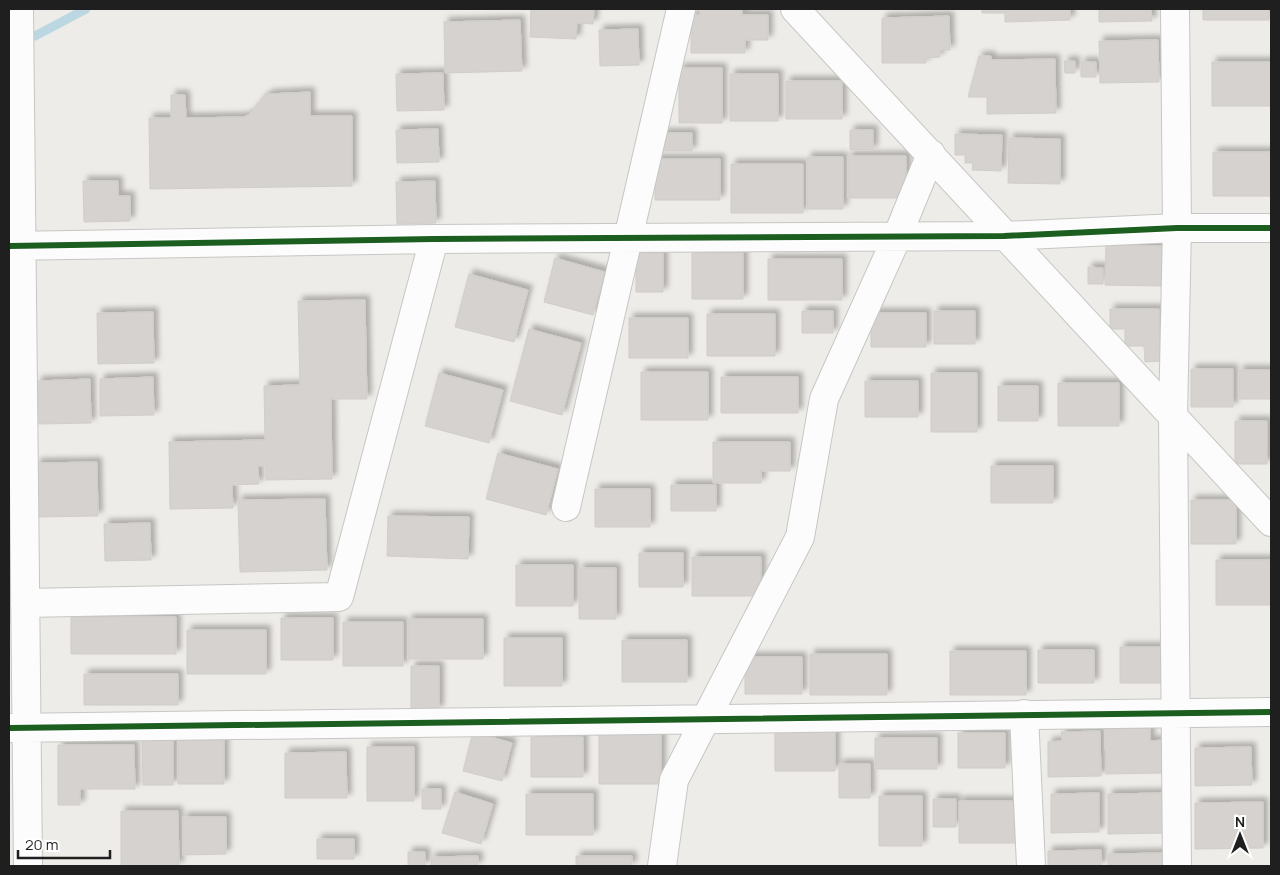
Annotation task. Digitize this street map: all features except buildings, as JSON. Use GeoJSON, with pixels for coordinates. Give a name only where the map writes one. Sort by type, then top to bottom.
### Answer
{"type":"FeatureCollection","features":[{"type":"Feature","properties":{"kind":"street"},"geometry":{"type":"LineString","coordinates":[[19,9],[14,41],[16,572],[25,603],[18,728],[28,866]]}},
{"type":"Feature","properties":{"kind":"street"},"geometry":{"type":"LineString","coordinates":[[566,507],[681,9]]}},
{"type":"Feature","properties":{"kind":"street"},"geometry":{"type":"LineString","coordinates":[[795,9],[1271,522]]}},
{"type":"Feature","properties":{"kind":"street"},"geometry":{"type":"LineString","coordinates":[[1175,9],[1177,228],[1173,417],[1178,866]]}},
{"type":"Feature","properties":{"kind":"street"},"geometry":{"type":"LineString","coordinates":[[662,866],[674,780],[800,537],[824,399],[897,237],[931,154]]}},
{"type":"Feature","properties":{"kind":"street"},"geometry":{"type":"LineString","coordinates":[[15,246],[434,239],[1004,236],[1177,228],[1271,228]]}},
{"type":"Feature","properties":{"kind":"street"},"geometry":{"type":"LineString","coordinates":[[25,603],[339,596],[434,239]]}},
{"type":"Feature","properties":{"kind":"street"},"geometry":{"type":"LineString","coordinates":[[18,728],[1271,712]]}},
{"type":"Feature","properties":{"kind":"street"},"geometry":{"type":"LineString","coordinates":[[1024,714],[1030,866]]}},
{"type":"Feature","properties":{"kind":"waterway"},"geometry":{"type":"LineString","coordinates":[[35,36],[86,9]]}},
{"type":"Feature","properties":{"kind":"cycle path"},"geometry":{"type":"LineString","coordinates":[[9,246],[434,239],[1004,236],[1177,228],[1271,228]]}},
{"type":"Feature","properties":{"kind":"cycle path"},"geometry":{"type":"LineString","coordinates":[[9,728],[1271,712]]}}]}
